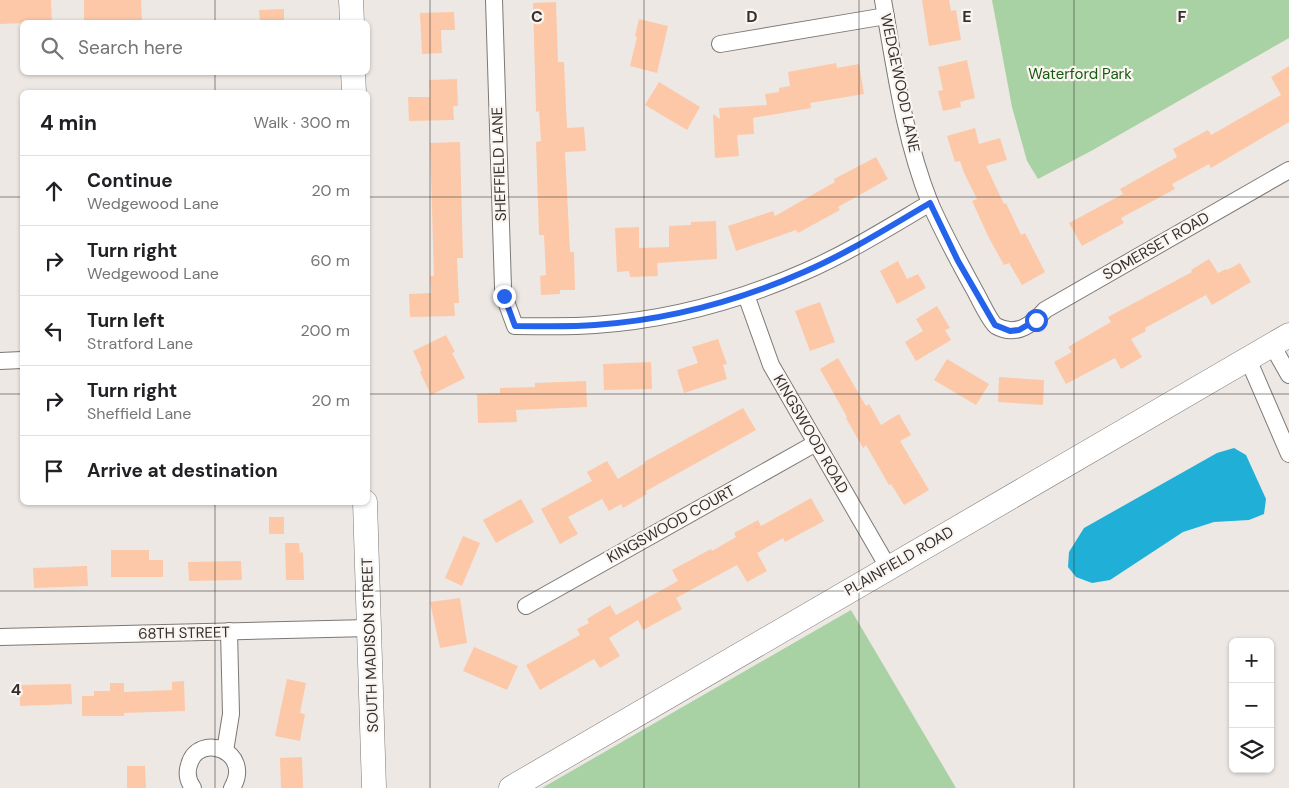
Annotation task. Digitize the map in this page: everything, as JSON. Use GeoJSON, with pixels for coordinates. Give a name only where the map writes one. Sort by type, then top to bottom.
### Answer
{"type":"FeatureCollection","features":[{"type":"Feature","properties":{"kind":"main road"},"geometry":{"type":"LineString","coordinates":[[351,0],[352,20]]}},
{"type":"Feature","properties":{"kind":"main road"},"geometry":{"type":"LineString","coordinates":[[354,75],[354,90]]}},
{"type":"Feature","properties":{"kind":"main road","name":"PLAINFIELD ROAD"},"geometry":{"type":"LineString","coordinates":[[511,788],[1281,340]]}},
{"type":"Feature","properties":{"kind":"main road","name":"SOUTH MADISON STREET"},"geometry":{"type":"LineString","coordinates":[[365,505],[374,788]]}},
{"type":"Feature","properties":{"kind":"street","name":"SHEFFIELD LANE"},"geometry":{"type":"LineString","coordinates":[[494,0],[503,288],[515,326],[594,326],[640,320],[688,311],[746,295]]}},
{"type":"Feature","properties":{"kind":"street"},"geometry":{"type":"LineString","coordinates":[[720,44],[884,8]]}},
{"type":"Feature","properties":{"kind":"street","name":"WEDGEWOOD LANE"},"geometry":{"type":"LineString","coordinates":[[884,8],[905,122],[930,203],[958,261],[995,325],[1010,331],[1026,327]]}},
{"type":"Feature","properties":{"kind":"street","name":"SOMERSET ROAD"},"geometry":{"type":"LineString","coordinates":[[1026,327],[1046,310],[1289,170]]}},
{"type":"Feature","properties":{"kind":"street"},"geometry":{"type":"LineString","coordinates":[[746,295],[804,272],[832,258],[930,203]]}},
{"type":"Feature","properties":{"kind":"street","name":"KINGSWOOD ROAD"},"geometry":{"type":"LineString","coordinates":[[746,295],[771,365],[888,567]]}},
{"type":"Feature","properties":{"kind":"street"},"geometry":{"type":"LineString","coordinates":[[1281,340],[1289,375]]}},
{"type":"Feature","properties":{"kind":"street"},"geometry":{"type":"LineString","coordinates":[[1248,359],[1289,454]]}},
{"type":"Feature","properties":{"kind":"street"},"geometry":{"type":"LineString","coordinates":[[0,361],[20,360]]}},
{"type":"Feature","properties":{"kind":"street","name":"KINGSWOOD COURT"},"geometry":{"type":"LineString","coordinates":[[526,606],[816,443]]}},
{"type":"Feature","properties":{"kind":"street","name":"68TH STREET"},"geometry":{"type":"LineString","coordinates":[[0,637],[369,628]]}},
{"type":"Feature","properties":{"kind":"street"},"geometry":{"type":"LineString","coordinates":[[225,751],[231,714],[229,631]]}},
{"type":"Feature","properties":{"kind":"street"},"geometry":{"type":"LineString","coordinates":[[193,788],[188,775],[191,760],[196,754],[210,748],[225,751],[232,756],[238,773],[232,788]]}},
{"type":"Feature","properties":{"kind":"green space","name":"Waterford Park"},"geometry":{"type":"Polygon","coordinates":[[[992,0],[1289,0],[1289,38],[1091,151],[1038,179],[1027,161],[1012,107],[992,0]]]}},
{"type":"Feature","properties":{"kind":"green space"},"geometry":{"type":"Polygon","coordinates":[[[851,610],[956,788],[542,788],[851,610]]]}},
{"type":"Feature","properties":{"kind":"water"},"geometry":{"type":"Polygon","coordinates":[[[1234,448],[1246,455],[1266,499],[1264,514],[1249,520],[1214,522],[1183,532],[1110,580],[1092,583],[1076,577],[1068,567],[1069,552],[1084,528],[1217,453],[1234,448]]]}},
{"type":"Feature","properties":{"kind":"building"},"geometry":{"type":"Polygon","coordinates":[[[0,0],[51,0],[52,20],[20,20],[20,23],[0,24],[0,0]]]}},
{"type":"Feature","properties":{"kind":"building"},"geometry":{"type":"Polygon","coordinates":[[[84,0],[141,0],[142,20],[84,20],[84,0]]]}},
{"type":"Feature","properties":{"kind":"building"},"geometry":{"type":"Polygon","coordinates":[[[922,0],[949,0],[951,11],[956,10],[961,40],[929,46],[922,0]]]}},
{"type":"Feature","properties":{"kind":"building"},"geometry":{"type":"Polygon","coordinates":[[[556,2],[558,62],[564,62],[567,128],[584,127],[586,151],[565,152],[570,252],[574,252],[575,290],[560,290],[560,294],[541,295],[540,276],[546,275],[544,235],[539,235],[536,142],[541,141],[539,111],[536,112],[533,3],[556,2]]]}},
{"type":"Feature","properties":{"kind":"building"},"geometry":{"type":"Polygon","coordinates":[[[284,9],[284,20],[260,20],[259,10],[284,9]]]}},
{"type":"Feature","properties":{"kind":"building"},"geometry":{"type":"Polygon","coordinates":[[[454,12],[455,30],[441,30],[442,53],[422,54],[420,13],[454,12]]]}},
{"type":"Feature","properties":{"kind":"building"},"geometry":{"type":"Polygon","coordinates":[[[639,19],[668,26],[657,73],[630,66],[639,19]]]}},
{"type":"Feature","properties":{"kind":"building"},"geometry":{"type":"Polygon","coordinates":[[[967,60],[975,98],[960,102],[961,107],[943,111],[938,91],[943,90],[938,67],[967,60]]]}},
{"type":"Feature","properties":{"kind":"building"},"geometry":{"type":"Polygon","coordinates":[[[836,63],[837,68],[859,64],[864,94],[810,103],[811,108],[753,118],[754,134],[737,135],[739,156],[715,158],[713,114],[720,119],[719,108],[767,105],[765,94],[779,92],[779,88],[790,86],[788,72],[836,63]]]}},
{"type":"Feature","properties":{"kind":"building"},"geometry":{"type":"Polygon","coordinates":[[[1289,66],[1289,122],[1211,168],[1209,164],[1172,184],[1175,189],[1121,218],[1124,223],[1082,246],[1069,223],[1123,194],[1120,189],[1177,157],[1173,149],[1208,130],[1211,135],[1281,95],[1271,77],[1289,66]]]}},
{"type":"Feature","properties":{"kind":"building"},"geometry":{"type":"Polygon","coordinates":[[[457,79],[458,106],[453,106],[454,120],[409,121],[408,97],[430,97],[429,80],[457,79]]]}},
{"type":"Feature","properties":{"kind":"building"},"geometry":{"type":"Polygon","coordinates":[[[659,82],[700,107],[687,130],[645,105],[659,82]]]}},
{"type":"Feature","properties":{"kind":"building"},"geometry":{"type":"Polygon","coordinates":[[[975,128],[979,144],[1000,138],[1007,160],[986,166],[1021,235],[1025,233],[1045,272],[1022,285],[1009,263],[1004,265],[989,238],[972,201],[977,199],[960,161],[955,162],[947,136],[975,128]]]}},
{"type":"Feature","properties":{"kind":"building"},"geometry":{"type":"Polygon","coordinates":[[[460,142],[463,258],[457,258],[459,303],[454,303],[455,316],[410,317],[409,294],[431,293],[430,276],[434,276],[430,143],[460,142]]]}},
{"type":"Feature","properties":{"kind":"building"},"geometry":{"type":"Polygon","coordinates":[[[876,157],[888,179],[838,207],[840,210],[798,233],[796,230],[736,251],[728,226],[773,211],[775,216],[835,182],[834,179],[876,157]]]}},
{"type":"Feature","properties":{"kind":"building"},"geometry":{"type":"Polygon","coordinates":[[[716,221],[717,259],[657,263],[658,276],[630,277],[629,271],[617,272],[615,228],[639,227],[639,248],[669,247],[669,226],[691,225],[691,222],[716,221]]]}},
{"type":"Feature","properties":{"kind":"building"},"geometry":{"type":"Polygon","coordinates":[[[1209,259],[1218,273],[1240,263],[1251,282],[1212,305],[1206,295],[1145,328],[1146,331],[1131,339],[1142,357],[1121,369],[1115,358],[1066,384],[1054,362],[1072,352],[1068,347],[1111,322],[1108,317],[1192,272],[1191,270],[1209,259]]]}},
{"type":"Feature","properties":{"kind":"building"},"geometry":{"type":"Polygon","coordinates":[[[898,261],[907,279],[918,274],[926,288],[897,304],[880,271],[898,261]]]}},
{"type":"Feature","properties":{"kind":"building"},"geometry":{"type":"Polygon","coordinates":[[[820,302],[835,342],[810,351],[795,311],[820,302]]]}},
{"type":"Feature","properties":{"kind":"building"},"geometry":{"type":"Polygon","coordinates":[[[937,306],[950,328],[945,330],[951,340],[916,361],[905,342],[923,331],[916,319],[937,306]]]}},
{"type":"Feature","properties":{"kind":"building"},"geometry":{"type":"Polygon","coordinates":[[[446,335],[455,352],[452,353],[465,378],[431,395],[413,351],[446,335]]]}},
{"type":"Feature","properties":{"kind":"building"},"geometry":{"type":"Polygon","coordinates":[[[718,339],[727,364],[723,365],[727,379],[684,393],[677,370],[698,363],[692,347],[718,339]]]}},
{"type":"Feature","properties":{"kind":"building"},"geometry":{"type":"Polygon","coordinates":[[[838,358],[866,406],[869,404],[881,425],[899,414],[911,435],[900,441],[929,490],[904,505],[891,484],[889,485],[866,445],[863,448],[820,369],[838,358]]]}},
{"type":"Feature","properties":{"kind":"building"},"geometry":{"type":"Polygon","coordinates":[[[947,359],[989,384],[976,405],[934,380],[947,359]]]}},
{"type":"Feature","properties":{"kind":"building"},"geometry":{"type":"Polygon","coordinates":[[[651,362],[652,389],[604,390],[603,364],[651,362]]]}},
{"type":"Feature","properties":{"kind":"building"},"geometry":{"type":"Polygon","coordinates":[[[999,377],[1044,380],[1043,405],[998,402],[999,377]]]}},
{"type":"Feature","properties":{"kind":"building"},"geometry":{"type":"Polygon","coordinates":[[[586,381],[587,407],[516,410],[517,422],[478,423],[477,394],[500,393],[500,388],[535,387],[535,383],[586,381]]]}},
{"type":"Feature","properties":{"kind":"building"},"geometry":{"type":"Polygon","coordinates":[[[743,408],[756,430],[646,491],[647,494],[623,508],[621,504],[609,511],[602,499],[568,517],[578,534],[560,544],[541,509],[592,481],[587,472],[607,461],[618,479],[644,462],[743,408]]]}},
{"type":"Feature","properties":{"kind":"building"},"geometry":{"type":"Polygon","coordinates":[[[811,498],[824,521],[785,542],[783,538],[757,553],[767,571],[747,582],[737,565],[676,598],[682,609],[643,630],[638,620],[609,638],[620,656],[600,668],[594,659],[540,690],[526,665],[580,635],[577,629],[589,623],[587,619],[610,605],[616,615],[678,581],[672,570],[711,549],[712,551],[736,537],[734,533],[758,520],[761,526],[811,498]]]}},
{"type":"Feature","properties":{"kind":"building"},"geometry":{"type":"Polygon","coordinates":[[[521,499],[534,522],[496,543],[483,520],[521,499]]]}},
{"type":"Feature","properties":{"kind":"building"},"geometry":{"type":"Polygon","coordinates":[[[269,517],[284,517],[284,534],[269,534],[269,517]]]}},
{"type":"Feature","properties":{"kind":"building"},"geometry":{"type":"Polygon","coordinates":[[[463,536],[480,543],[462,586],[445,578],[463,536]]]}},
{"type":"Feature","properties":{"kind":"building"},"geometry":{"type":"Polygon","coordinates":[[[285,543],[299,543],[300,553],[303,552],[304,580],[286,580],[285,543]]]}},
{"type":"Feature","properties":{"kind":"building"},"geometry":{"type":"Polygon","coordinates":[[[111,550],[149,550],[149,560],[163,560],[163,577],[111,577],[111,550]]]}},
{"type":"Feature","properties":{"kind":"building"},"geometry":{"type":"Polygon","coordinates":[[[241,561],[242,580],[189,581],[188,562],[241,561]]]}},
{"type":"Feature","properties":{"kind":"building"},"geometry":{"type":"Polygon","coordinates":[[[87,566],[88,586],[34,588],[33,568],[87,566]]]}},
{"type":"Feature","properties":{"kind":"building"},"geometry":{"type":"Polygon","coordinates":[[[460,598],[467,643],[440,648],[430,602],[460,598]]]}},
{"type":"Feature","properties":{"kind":"building"},"geometry":{"type":"Polygon","coordinates":[[[474,647],[518,666],[507,690],[463,671],[474,647]]]}},
{"type":"Feature","properties":{"kind":"building"},"geometry":{"type":"Polygon","coordinates":[[[287,679],[306,683],[300,713],[305,714],[300,741],[275,736],[287,679]]]}},
{"type":"Feature","properties":{"kind":"building"},"geometry":{"type":"Polygon","coordinates":[[[184,681],[185,711],[124,713],[124,716],[82,716],[82,696],[94,696],[94,691],[110,691],[110,683],[124,683],[124,692],[172,690],[172,682],[184,681]]]}},
{"type":"Feature","properties":{"kind":"building"},"geometry":{"type":"Polygon","coordinates":[[[71,684],[72,704],[20,706],[19,685],[71,684]]]}},
{"type":"Feature","properties":{"kind":"building"},"geometry":{"type":"Polygon","coordinates":[[[302,757],[303,788],[281,788],[280,758],[302,757]]]}},
{"type":"Feature","properties":{"kind":"building"},"geometry":{"type":"Polygon","coordinates":[[[127,766],[145,766],[146,788],[127,788],[127,766]]]}},
{"type":"Feature","properties":{"kind":"route"},"geometry":{"type":"LineString","coordinates":[[504,296],[515,326],[594,326],[688,311],[746,295],[804,272],[863,242],[930,203],[958,261],[995,325],[1010,331],[1019,330],[1036,320]]}}]}
